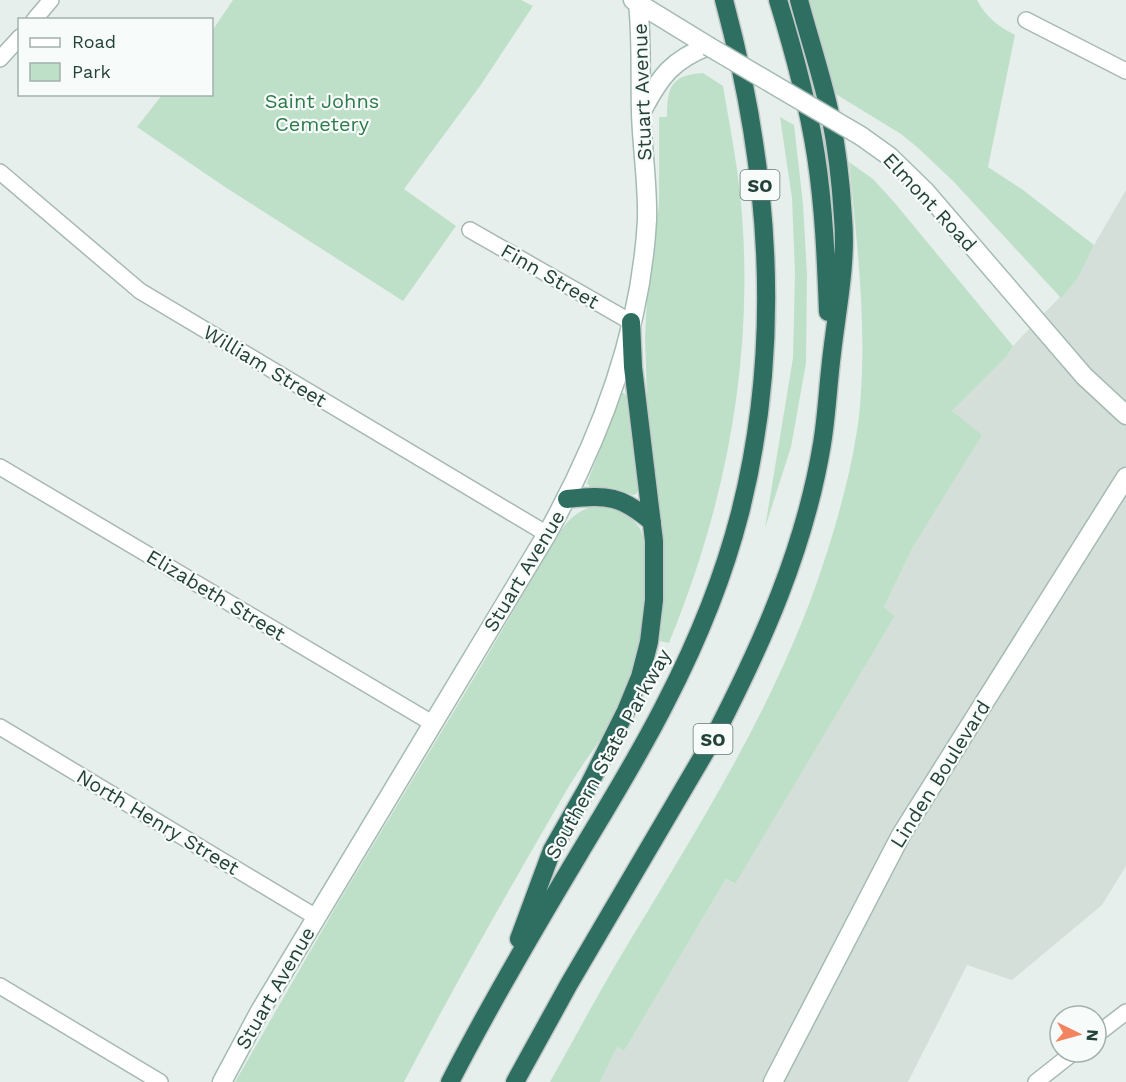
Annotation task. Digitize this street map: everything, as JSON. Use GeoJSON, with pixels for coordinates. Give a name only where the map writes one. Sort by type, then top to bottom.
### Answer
{"type":"FeatureCollection","features":[{"type":"Feature","properties":{"kind":"highway","name":"Southern State Parkway"},"geometry":{"type":"LineString","coordinates":[[450,1082],[503,983],[631,767],[665,704],[709,609],[740,511],[759,398],[766,271],[762,202],[753,129],[724,0]]}},
{"type":"Feature","properties":{"kind":"highway"},"geometry":{"type":"LineString","coordinates":[[778,0],[798,69],[816,158],[826,255],[830,365]]}},
{"type":"Feature","properties":{"kind":"highway"},"geometry":{"type":"LineString","coordinates":[[799,0],[830,115],[843,219],[844,252],[830,365]]}},
{"type":"Feature","properties":{"kind":"highway"},"geometry":{"type":"LineString","coordinates":[[503,983],[552,850],[602,761],[626,711],[640,677],[649,642],[654,600],[655,561],[633,367],[631,322]]}},
{"type":"Feature","properties":{"kind":"highway","name":"SO"},"geometry":{"type":"LineString","coordinates":[[515,1082],[568,984],[714,737],[761,642],[787,576],[808,507],[822,445],[830,365]]}},
{"type":"Feature","properties":{"kind":"highway"},"geometry":{"type":"LineString","coordinates":[[567,499],[598,496],[616,499],[630,504],[652,522]]}},
{"type":"Feature","properties":{"kind":"main road","name":"Elmont Road"},"geometry":{"type":"LineString","coordinates":[[635,1],[861,136],[894,161],[926,192],[1084,376],[1126,415]]}},
{"type":"Feature","properties":{"kind":"main road","name":"Stuart Avenue"},"geometry":{"type":"LineString","coordinates":[[222,1082],[260,1011],[547,534],[567,499],[597,430],[631,322],[640,279],[647,217],[641,113],[642,41],[635,1]]}},
{"type":"Feature","properties":{"kind":"main road"},"geometry":{"type":"LineString","coordinates":[[641,113],[654,88],[667,70],[691,53],[708,45]]}},
{"type":"Feature","properties":{"kind":"main road","name":"Linden Boulevard"},"geometry":{"type":"LineString","coordinates":[[773,1082],[901,835],[1126,477]]}},
{"type":"Feature","properties":{"kind":"street"},"geometry":{"type":"LineString","coordinates":[[36,18],[51,0]]}},
{"type":"Feature","properties":{"kind":"street"},"geometry":{"type":"LineString","coordinates":[[1026,20],[1126,71]]}},
{"type":"Feature","properties":{"kind":"street"},"geometry":{"type":"LineString","coordinates":[[0,59],[18,38]]}},
{"type":"Feature","properties":{"kind":"street","name":"William Street"},"geometry":{"type":"LineString","coordinates":[[0,172],[140,291],[547,534]]}},
{"type":"Feature","properties":{"kind":"street","name":"Finn Street"},"geometry":{"type":"LineString","coordinates":[[470,230],[631,322]]}},
{"type":"Feature","properties":{"kind":"street","name":"Elizabeth Street"},"geometry":{"type":"LineString","coordinates":[[0,467],[432,723]]}},
{"type":"Feature","properties":{"kind":"street","name":"North Henry Street"},"geometry":{"type":"LineString","coordinates":[[0,727],[316,917]]}},
{"type":"Feature","properties":{"kind":"street"},"geometry":{"type":"LineString","coordinates":[[0,986],[160,1082]]}},
{"type":"Feature","properties":{"kind":"street"},"geometry":{"type":"LineString","coordinates":[[1108,1026],[1126,1012]]}},
{"type":"Feature","properties":{"kind":"street"},"geometry":{"type":"LineString","coordinates":[[1036,1082],[1059,1064]]}},
{"type":"Feature","properties":{"kind":"shaded area"},"geometry":{"type":"Polygon","coordinates":[[[1126,190],[1126,866],[1102,905],[1012,980],[967,965],[908,1082],[600,1082],[617,1047],[624,1051],[726,879],[734,884],[895,616],[884,607],[914,545],[952,411],[1008,355],[1013,346],[1078,278],[1126,190]]]}},
{"type":"Feature","properties":{"kind":"green space","name":"Saint Johns Cemetery"},"geometry":{"type":"Polygon","coordinates":[[[233,0],[521,0],[533,6],[480,86],[404,189],[456,226],[403,301],[225,187],[137,127],[161,96],[213,96],[213,30],[233,0]]]}},
{"type":"Feature","properties":{"kind":"green space"},"geometry":{"type":"Polygon","coordinates":[[[809,0],[977,0],[993,20],[1015,35],[988,167],[1023,190],[1094,245],[1078,278],[1061,298],[954,182],[917,147],[901,134],[834,93],[809,0]]]}},
{"type":"Feature","properties":{"kind":"green space"},"geometry":{"type":"Polygon","coordinates":[[[703,73],[723,86],[730,126],[740,193],[744,251],[744,309],[733,422],[722,478],[690,589],[669,643],[660,641],[663,549],[661,517],[648,425],[645,339],[647,296],[659,205],[659,117],[667,117],[668,98],[673,84],[684,76],[703,73]]]}},
{"type":"Feature","properties":{"kind":"green space"},"geometry":{"type":"Polygon","coordinates":[[[780,117],[794,125],[803,204],[807,274],[806,363],[791,447],[765,528],[793,358],[795,273],[792,198],[780,117]]]}},
{"type":"Feature","properties":{"kind":"green space"},"geometry":{"type":"Polygon","coordinates":[[[849,162],[873,179],[894,202],[1013,346],[1008,355],[952,411],[982,435],[914,545],[884,607],[895,616],[735,884],[726,879],[624,1051],[617,1047],[600,1082],[550,1082],[607,979],[738,756],[766,703],[814,592],[846,486],[860,406],[862,314],[849,162]]]}},
{"type":"Feature","properties":{"kind":"green space"},"geometry":{"type":"Polygon","coordinates":[[[622,393],[626,396],[638,490],[633,495],[613,488],[590,487],[587,483],[622,393]]]}},
{"type":"Feature","properties":{"kind":"green space"},"geometry":{"type":"Polygon","coordinates":[[[595,506],[614,509],[625,514],[639,527],[643,537],[645,592],[632,677],[612,724],[565,793],[481,940],[404,1082],[235,1082],[338,903],[558,535],[574,516],[595,506]]]}}]}
